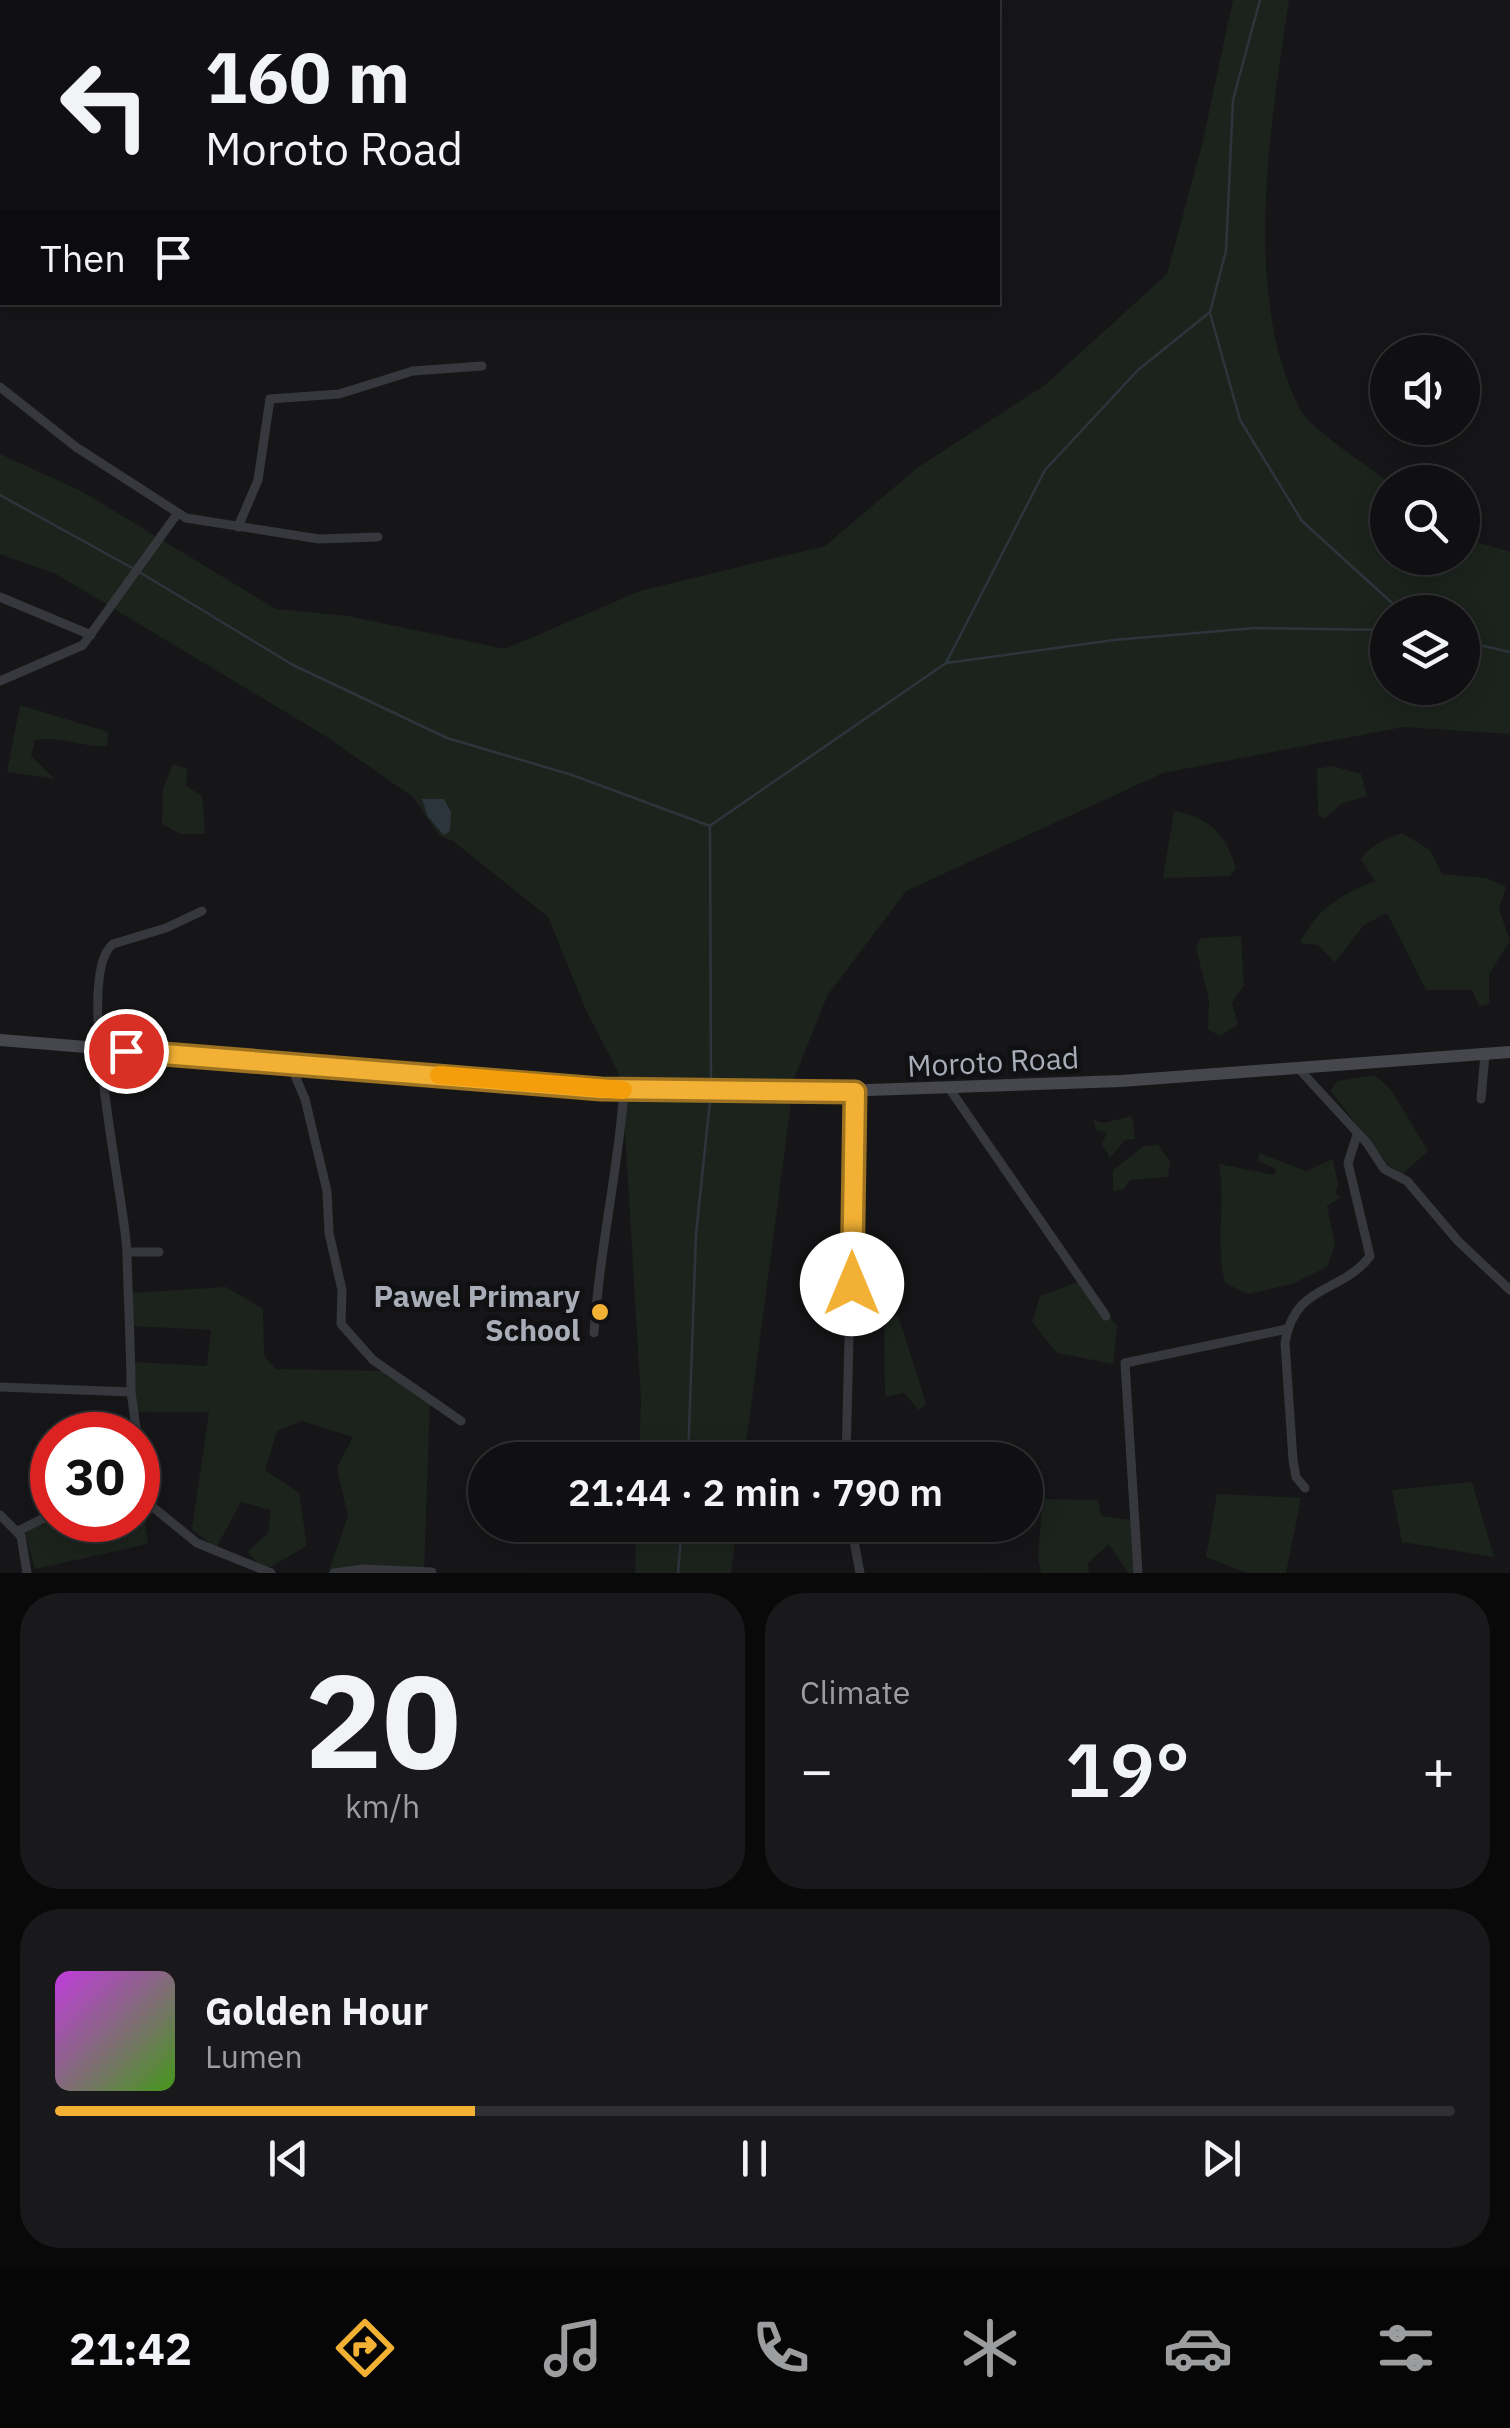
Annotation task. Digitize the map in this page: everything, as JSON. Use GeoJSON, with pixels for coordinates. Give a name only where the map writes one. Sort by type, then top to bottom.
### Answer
{"type":"FeatureCollection","features":[{"type":"Feature","properties":{"kind":"main road","name":"Moroto Road"},"geometry":{"type":"LineString","coordinates":[[0,1040],[624,1090],[855,1092],[1299,1069],[1510,1052]]}},
{"type":"Feature","properties":{"kind":"street"},"geometry":{"type":"LineString","coordinates":[[238,527],[258,480],[270,399],[340,394],[413,371],[482,366]]}},
{"type":"Feature","properties":{"kind":"street"},"geometry":{"type":"LineString","coordinates":[[0,387],[48,427],[177,514],[320,539],[378,537]]}},
{"type":"Feature","properties":{"kind":"street"},"geometry":{"type":"LineString","coordinates":[[0,681],[74,651],[91,635],[177,514]]}},
{"type":"Feature","properties":{"kind":"street"},"geometry":{"type":"LineString","coordinates":[[0,598],[91,635]]}},
{"type":"Feature","properties":{"kind":"street"},"geometry":{"type":"LineString","coordinates":[[133,1412],[127,1252],[98,1049],[102,963],[107,948],[202,911]]}},
{"type":"Feature","properties":{"kind":"street"},"geometry":{"type":"LineString","coordinates":[[1480,1099],[1485,1054]]}},
{"type":"Feature","properties":{"kind":"street"},"geometry":{"type":"LineString","coordinates":[[290,1064],[305,1099],[327,1190],[328,1232],[342,1290],[341,1324],[374,1360],[461,1421]]}},
{"type":"Feature","properties":{"kind":"street"},"geometry":{"type":"LineString","coordinates":[[1299,1069],[1384,1168],[1407,1181],[1458,1240],[1510,1290]]}},
{"type":"Feature","properties":{"kind":"street"},"geometry":{"type":"LineString","coordinates":[[950,1088],[1106,1316]]}},
{"type":"Feature","properties":{"kind":"street"},"geometry":{"type":"LineString","coordinates":[[594,1334],[598,1269],[616,1181],[624,1090]]}},
{"type":"Feature","properties":{"kind":"street"},"geometry":{"type":"LineString","coordinates":[[846,1442],[855,1092]]}},
{"type":"Feature","properties":{"kind":"street"},"geometry":{"type":"LineString","coordinates":[[1305,1488],[1296,1478],[1293,1460],[1285,1382],[1287,1328],[1308,1296],[1364,1265],[1370,1256],[1348,1163],[1357,1134]]}},
{"type":"Feature","properties":{"kind":"street"},"geometry":{"type":"LineString","coordinates":[[127,1252],[159,1252]]}},
{"type":"Feature","properties":{"kind":"street"},"geometry":{"type":"LineString","coordinates":[[1138,1573],[1125,1362],[1287,1328]]}},
{"type":"Feature","properties":{"kind":"street"},"geometry":{"type":"LineString","coordinates":[[0,1387],[131,1392]]}},
{"type":"Feature","properties":{"kind":"street"},"geometry":{"type":"LineString","coordinates":[[0,1515],[18,1531],[27,1573]]}},
{"type":"Feature","properties":{"kind":"street"},"geometry":{"type":"LineString","coordinates":[[160,1516],[197,1543],[271,1573]]}},
{"type":"Feature","properties":{"kind":"street"},"geometry":{"type":"LineString","coordinates":[[18,1531],[30,1525]]}},
{"type":"Feature","properties":{"kind":"street"},"geometry":{"type":"LineString","coordinates":[[854,1542],[860,1573]]}},
{"type":"Feature","properties":{"kind":"street"},"geometry":{"type":"LineString","coordinates":[[334,1573],[363,1569],[432,1572]]}},
{"type":"Feature","properties":{"kind":"shaded area"},"geometry":{"type":"Polygon","coordinates":[[[1233,0],[1289,0],[1269,153],[1266,208],[1271,314],[1282,363],[1306,418],[1370,468],[1370,575],[1480,575],[1480,543],[1510,552],[1510,734],[1403,727],[1163,773],[906,891],[827,996],[794,1079],[746,1442],[640,1442],[641,1400],[622,1080],[586,1010],[548,917],[453,841],[440,836],[413,797],[327,737],[56,574],[0,554],[0,454],[83,492],[276,609],[348,616],[505,649],[640,591],[825,546],[917,468],[1045,385],[1167,274],[1202,145],[1233,0]]]}},
{"type":"Feature","properties":{"kind":"shaded area"},"geometry":{"type":"Polygon","coordinates":[[[20,705],[108,732],[107,746],[35,740],[31,756],[55,779],[7,772],[20,705]]]}},
{"type":"Feature","properties":{"kind":"shaded area"},"geometry":{"type":"Polygon","coordinates":[[[173,764],[187,769],[186,786],[202,796],[205,834],[180,834],[162,824],[163,789],[173,764]]]}},
{"type":"Feature","properties":{"kind":"shaded area"},"geometry":{"type":"Polygon","coordinates":[[[1332,766],[1361,774],[1367,796],[1341,804],[1324,819],[1318,814],[1317,769],[1332,766]]]}},
{"type":"Feature","properties":{"kind":"shaded area"},"geometry":{"type":"Polygon","coordinates":[[[422,799],[444,799],[451,812],[450,831],[444,835],[428,817],[422,799]]]}},
{"type":"Feature","properties":{"kind":"shaded area"},"geometry":{"type":"Polygon","coordinates":[[[1174,811],[1197,818],[1221,837],[1236,868],[1230,876],[1163,878],[1174,811]]]}},
{"type":"Feature","properties":{"kind":"shaded area"},"geometry":{"type":"Polygon","coordinates":[[[1402,833],[1430,850],[1442,874],[1486,878],[1506,887],[1499,909],[1510,941],[1489,974],[1489,1004],[1479,1006],[1472,990],[1426,990],[1387,913],[1364,925],[1335,962],[1318,945],[1300,943],[1330,904],[1375,881],[1361,859],[1365,854],[1402,833]]]}},
{"type":"Feature","properties":{"kind":"shaded area"},"geometry":{"type":"Polygon","coordinates":[[[1241,936],[1244,985],[1232,1003],[1238,1024],[1220,1036],[1208,1029],[1209,1000],[1196,948],[1201,938],[1241,936]]]}},
{"type":"Feature","properties":{"kind":"shaded area"},"geometry":{"type":"Polygon","coordinates":[[[1375,1075],[1391,1090],[1428,1151],[1403,1174],[1388,1165],[1330,1090],[1338,1081],[1375,1075]]]}},
{"type":"Feature","properties":{"kind":"shaded area"},"geometry":{"type":"Polygon","coordinates":[[[1132,1116],[1135,1139],[1125,1140],[1110,1158],[1102,1144],[1107,1132],[1096,1130],[1093,1120],[1104,1123],[1132,1116]]]}},
{"type":"Feature","properties":{"kind":"shaded area"},"geometry":{"type":"Polygon","coordinates":[[[1158,1145],[1170,1161],[1168,1177],[1130,1180],[1123,1190],[1113,1191],[1113,1170],[1144,1146],[1158,1145]]]}},
{"type":"Feature","properties":{"kind":"shaded area"},"geometry":{"type":"Polygon","coordinates":[[[1259,1153],[1306,1171],[1333,1159],[1338,1185],[1335,1194],[1341,1197],[1327,1206],[1335,1245],[1327,1267],[1292,1284],[1248,1294],[1225,1283],[1219,1164],[1274,1175],[1276,1169],[1258,1161],[1259,1153]]]}},
{"type":"Feature","properties":{"kind":"shaded area"},"geometry":{"type":"Polygon","coordinates":[[[1081,1281],[1117,1326],[1113,1364],[1057,1353],[1032,1322],[1040,1296],[1081,1281]]]}},
{"type":"Feature","properties":{"kind":"shaded area"},"geometry":{"type":"Polygon","coordinates":[[[226,1287],[263,1309],[264,1355],[275,1369],[387,1371],[430,1397],[424,1573],[328,1573],[348,1516],[337,1468],[353,1437],[302,1421],[277,1431],[265,1470],[299,1493],[307,1546],[265,1570],[247,1552],[268,1533],[271,1510],[241,1502],[216,1548],[192,1529],[209,1412],[135,1412],[132,1362],[207,1366],[211,1330],[132,1326],[132,1293],[226,1287]]]}},
{"type":"Feature","properties":{"kind":"shaded area"},"geometry":{"type":"Polygon","coordinates":[[[898,1315],[926,1403],[919,1410],[904,1393],[885,1397],[884,1317],[898,1315]]]}},
{"type":"Feature","properties":{"kind":"shaded area"},"geometry":{"type":"Polygon","coordinates":[[[1472,1482],[1494,1557],[1402,1542],[1392,1490],[1472,1482]]]}},
{"type":"Feature","properties":{"kind":"shaded area"},"geometry":{"type":"Polygon","coordinates":[[[1217,1494],[1301,1498],[1286,1573],[1247,1573],[1206,1557],[1217,1494]]]}},
{"type":"Feature","properties":{"kind":"shaded area"},"geometry":{"type":"Polygon","coordinates":[[[1043,1499],[1098,1500],[1101,1516],[1140,1521],[1134,1573],[1128,1573],[1109,1544],[1088,1563],[1089,1573],[1041,1573],[1039,1542],[1043,1542],[1043,1499]]]}},
{"type":"Feature","properties":{"kind":"shaded area"},"geometry":{"type":"Polygon","coordinates":[[[30,1529],[30,1542],[148,1544],[35,1569],[25,1533],[30,1529]]]}},
{"type":"Feature","properties":{"kind":"shaded area"},"geometry":{"type":"Polygon","coordinates":[[[636,1542],[735,1542],[731,1573],[635,1573],[636,1542]]]}},
{"type":"Feature","properties":{"kind":"waterway"},"geometry":{"type":"LineString","coordinates":[[946,663],[1045,470],[1138,370],[1210,312],[1226,251],[1233,100],[1260,0]]}},
{"type":"Feature","properties":{"kind":"waterway"},"geometry":{"type":"LineString","coordinates":[[1210,313],[1240,420],[1302,521],[1383,595]]}},
{"type":"Feature","properties":{"kind":"waterway"},"geometry":{"type":"LineString","coordinates":[[0,495],[134,569]]}},
{"type":"Feature","properties":{"kind":"waterway"},"geometry":{"type":"LineString","coordinates":[[141,573],[293,665],[447,738],[572,775],[710,826]]}},
{"type":"Feature","properties":{"kind":"waterway"},"geometry":{"type":"LineString","coordinates":[[711,825],[946,663],[1114,640],[1255,628],[1370,630]]}},
{"type":"Feature","properties":{"kind":"waterway"},"geometry":{"type":"LineString","coordinates":[[1480,645],[1510,652]]}},
{"type":"Feature","properties":{"kind":"waterway"},"geometry":{"type":"LineString","coordinates":[[710,828],[711,1083]]}},
{"type":"Feature","properties":{"kind":"waterway"},"geometry":{"type":"LineString","coordinates":[[689,1442],[696,1234],[710,1101]]}},
{"type":"Feature","properties":{"kind":"waterway"},"geometry":{"type":"LineString","coordinates":[[678,1573],[681,1542]]}},
{"type":"Feature","properties":{"kind":"slow traffic"},"geometry":{"type":"LineString","coordinates":[[439,1075],[623,1090]]}},
{"type":"Feature","properties":{"kind":"place","name":"Pawel Primary School"},"geometry":{"type":"Point","coordinates":[600,1312]}},
{"type":"Feature","properties":{"kind":"route"},"geometry":{"type":"LineString","coordinates":[[126,1051],[601,1089],[754,1094],[855,1092],[852,1284]]}}]}
